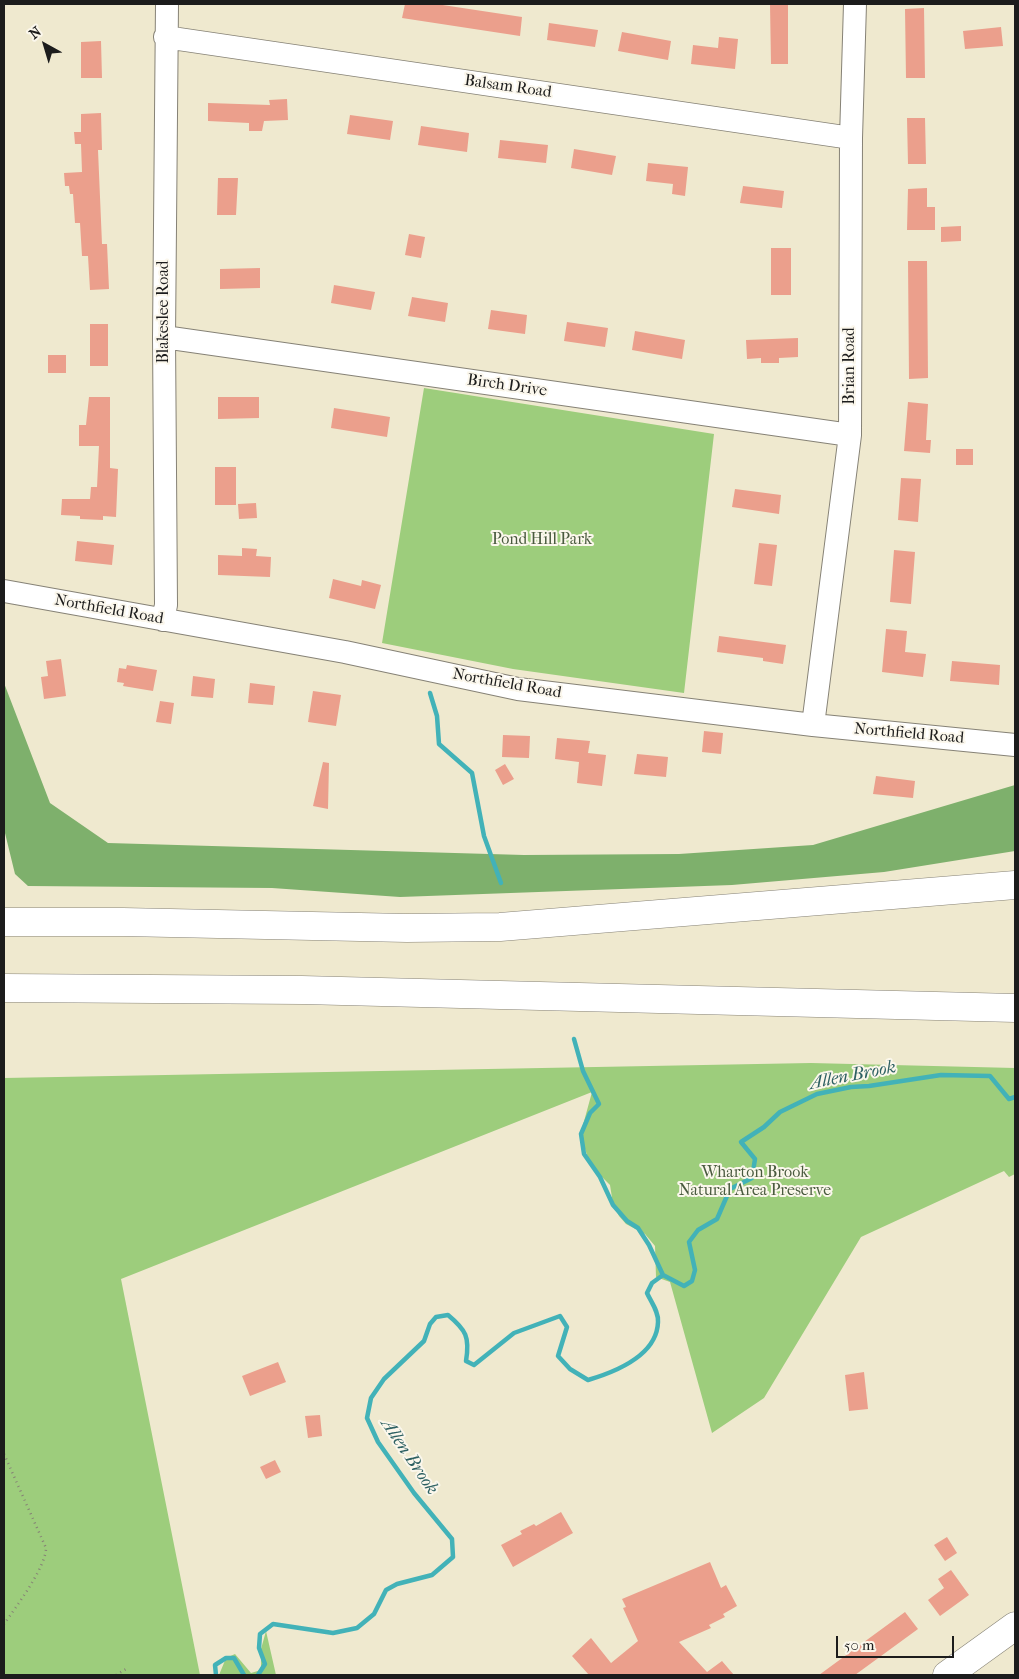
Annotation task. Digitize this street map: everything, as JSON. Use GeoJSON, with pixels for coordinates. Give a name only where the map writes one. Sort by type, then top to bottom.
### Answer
{"type":"FeatureCollection","features":[{"type":"Feature","properties":{"kind":"main road"},"geometry":{"type":"LineString","coordinates":[[4,922],[123,922],[407,928],[500,927],[1011,884]]}},
{"type":"Feature","properties":{"kind":"main road"},"geometry":{"type":"LineString","coordinates":[[4,988],[302,990],[1015,1008]]}},
{"type":"Feature","properties":{"kind":"main road"},"geometry":{"type":"LineString","coordinates":[[947,1675],[1015,1626]]}},
{"type":"Feature","properties":{"kind":"street","name":"Blakeslee Road"},"geometry":{"type":"LineString","coordinates":[[163,620],[166,605],[164,336],[165,37],[167,4]]}},
{"type":"Feature","properties":{"kind":"street","name":"Brian Road"},"geometry":{"type":"LineString","coordinates":[[813,725],[850,436],[851,138],[855,4]]}},
{"type":"Feature","properties":{"kind":"street","name":"Balsam Road"},"geometry":{"type":"LineString","coordinates":[[165,37],[851,138]]}},
{"type":"Feature","properties":{"kind":"street","name":"Birch Drive"},"geometry":{"type":"LineString","coordinates":[[164,336],[850,436]]}},
{"type":"Feature","properties":{"kind":"street","name":"Northfield Road"},"geometry":{"type":"LineString","coordinates":[[4,590],[345,652],[518,689],[813,725],[1015,745]]}},
{"type":"Feature","properties":{"kind":"path"},"geometry":{"type":"LineString","coordinates":[[4,1454],[46,1548],[46,1556],[4,1624]]}},
{"type":"Feature","properties":{"kind":"path"},"geometry":{"type":"LineString","coordinates":[[116,1675],[126,1669]]}},
{"type":"Feature","properties":{"kind":"green space","name":"Pond Hill Park"},"geometry":{"type":"Polygon","coordinates":[[[424,388],[714,434],[684,693],[513,669],[382,643],[424,388]]]}},
{"type":"Feature","properties":{"kind":"green space"},"geometry":{"type":"Polygon","coordinates":[[[4,683],[50,803],[108,843],[524,855],[679,854],[813,845],[1015,785],[1015,851],[884,872],[732,885],[400,897],[272,888],[28,886],[15,874],[4,829],[4,683]]]}},
{"type":"Feature","properties":{"kind":"green space","name":"Wharton Brook Natural Area Preserve"},"geometry":{"type":"Polygon","coordinates":[[[811,1063],[1015,1068],[1015,1174],[1009,1177],[1004,1171],[861,1237],[764,1398],[712,1433],[670,1282],[656,1277],[655,1246],[645,1234],[626,1224],[619,1216],[613,1204],[610,1185],[592,1167],[588,1158],[583,1143],[583,1125],[592,1092],[121,1279],[200,1675],[4,1675],[4,1078],[811,1063]]]}},
{"type":"Feature","properties":{"kind":"green space"},"geometry":{"type":"Polygon","coordinates":[[[266,1631],[276,1675],[219,1675],[226,1658],[235,1654],[251,1673],[261,1670],[261,1649],[266,1631]]]}},
{"type":"Feature","properties":{"kind":"building"},"geometry":{"type":"Polygon","coordinates":[[[405,4],[436,4],[522,17],[520,36],[402,18],[405,4]]]}},
{"type":"Feature","properties":{"kind":"building"},"geometry":{"type":"Polygon","coordinates":[[[770,4],[788,4],[788,64],[771,64],[770,4]]]}},
{"type":"Feature","properties":{"kind":"building"},"geometry":{"type":"Polygon","coordinates":[[[924,8],[925,78],[906,78],[905,9],[924,8]]]}},
{"type":"Feature","properties":{"kind":"building"},"geometry":{"type":"Polygon","coordinates":[[[549,23],[598,30],[595,47],[547,40],[549,23]]]}},
{"type":"Feature","properties":{"kind":"building"},"geometry":{"type":"Polygon","coordinates":[[[1001,27],[1003,46],[965,49],[963,31],[1001,27]]]}},
{"type":"Feature","properties":{"kind":"building"},"geometry":{"type":"Polygon","coordinates":[[[622,32],[671,41],[668,60],[618,51],[622,32]]]}},
{"type":"Feature","properties":{"kind":"building"},"geometry":{"type":"Polygon","coordinates":[[[719,37],[738,39],[735,69],[691,64],[693,45],[718,48],[719,37]]]}},
{"type":"Feature","properties":{"kind":"building"},"geometry":{"type":"Polygon","coordinates":[[[101,41],[102,78],[81,78],[81,42],[101,41]]]}},
{"type":"Feature","properties":{"kind":"building"},"geometry":{"type":"Polygon","coordinates":[[[287,99],[288,120],[264,121],[262,131],[249,131],[249,123],[208,121],[208,103],[270,105],[269,100],[287,99]]]}},
{"type":"Feature","properties":{"kind":"building"},"geometry":{"type":"Polygon","coordinates":[[[101,113],[102,150],[98,150],[102,244],[107,244],[109,289],[90,290],[88,256],[82,256],[80,223],[75,223],[73,194],[70,194],[69,186],[65,186],[64,173],[82,172],[81,144],[75,144],[74,132],[81,132],[81,114],[101,113]]]}},
{"type":"Feature","properties":{"kind":"building"},"geometry":{"type":"Polygon","coordinates":[[[350,115],[393,121],[390,140],[347,134],[350,115]]]}},
{"type":"Feature","properties":{"kind":"building"},"geometry":{"type":"Polygon","coordinates":[[[907,118],[925,118],[926,164],[908,164],[907,118]]]}},
{"type":"Feature","properties":{"kind":"building"},"geometry":{"type":"Polygon","coordinates":[[[421,126],[469,133],[467,152],[418,145],[421,126]]]}},
{"type":"Feature","properties":{"kind":"building"},"geometry":{"type":"Polygon","coordinates":[[[500,140],[548,145],[546,163],[498,158],[500,140]]]}},
{"type":"Feature","properties":{"kind":"building"},"geometry":{"type":"Polygon","coordinates":[[[574,149],[616,156],[612,175],[571,168],[574,149]]]}},
{"type":"Feature","properties":{"kind":"building"},"geometry":{"type":"Polygon","coordinates":[[[648,163],[688,167],[685,196],[672,194],[673,184],[646,181],[648,163]]]}},
{"type":"Feature","properties":{"kind":"building"},"geometry":{"type":"Polygon","coordinates":[[[218,178],[238,178],[236,215],[217,215],[218,178]]]}},
{"type":"Feature","properties":{"kind":"building"},"geometry":{"type":"Polygon","coordinates":[[[743,186],[784,191],[782,208],[740,203],[743,186]]]}},
{"type":"Feature","properties":{"kind":"building"},"geometry":{"type":"Polygon","coordinates":[[[927,188],[927,207],[935,207],[935,230],[907,230],[908,189],[927,188]]]}},
{"type":"Feature","properties":{"kind":"building"},"geometry":{"type":"Polygon","coordinates":[[[961,226],[961,241],[941,242],[941,227],[961,226]]]}},
{"type":"Feature","properties":{"kind":"building"},"geometry":{"type":"Polygon","coordinates":[[[409,234],[425,237],[421,258],[405,255],[409,234]]]}},
{"type":"Feature","properties":{"kind":"building"},"geometry":{"type":"Polygon","coordinates":[[[771,248],[791,248],[791,295],[771,295],[771,248]]]}},
{"type":"Feature","properties":{"kind":"building"},"geometry":{"type":"Polygon","coordinates":[[[908,261],[927,261],[928,378],[909,379],[908,261]]]}},
{"type":"Feature","properties":{"kind":"building"},"geometry":{"type":"Polygon","coordinates":[[[260,268],[260,288],[220,289],[220,269],[260,268]]]}},
{"type":"Feature","properties":{"kind":"building"},"geometry":{"type":"Polygon","coordinates":[[[334,285],[375,292],[371,310],[331,303],[334,285]]]}},
{"type":"Feature","properties":{"kind":"building"},"geometry":{"type":"Polygon","coordinates":[[[412,297],[448,303],[445,322],[408,316],[412,297]]]}},
{"type":"Feature","properties":{"kind":"building"},"geometry":{"type":"Polygon","coordinates":[[[491,310],[527,315],[525,334],[488,329],[491,310]]]}},
{"type":"Feature","properties":{"kind":"building"},"geometry":{"type":"Polygon","coordinates":[[[567,322],[608,328],[605,347],[564,341],[567,322]]]}},
{"type":"Feature","properties":{"kind":"building"},"geometry":{"type":"Polygon","coordinates":[[[90,324],[108,324],[108,366],[90,366],[90,324]]]}},
{"type":"Feature","properties":{"kind":"building"},"geometry":{"type":"Polygon","coordinates":[[[635,331],[685,340],[682,359],[632,350],[635,331]]]}},
{"type":"Feature","properties":{"kind":"building"},"geometry":{"type":"Polygon","coordinates":[[[798,338],[798,357],[779,358],[779,363],[761,363],[761,358],[747,359],[746,340],[798,338]]]}},
{"type":"Feature","properties":{"kind":"building"},"geometry":{"type":"Polygon","coordinates":[[[48,355],[66,355],[66,373],[48,373],[48,355]]]}},
{"type":"Feature","properties":{"kind":"building"},"geometry":{"type":"Polygon","coordinates":[[[89,397],[110,397],[110,468],[118,469],[116,517],[103,516],[103,520],[80,519],[80,516],[61,515],[62,499],[90,499],[91,487],[97,487],[99,446],[79,446],[79,425],[86,425],[89,397]]]}},
{"type":"Feature","properties":{"kind":"building"},"geometry":{"type":"Polygon","coordinates":[[[218,397],[259,397],[259,418],[218,419],[218,397]]]}},
{"type":"Feature","properties":{"kind":"building"},"geometry":{"type":"Polygon","coordinates":[[[908,402],[928,404],[926,440],[931,440],[930,453],[904,451],[908,402]]]}},
{"type":"Feature","properties":{"kind":"building"},"geometry":{"type":"Polygon","coordinates":[[[334,408],[390,417],[387,437],[331,428],[334,408]]]}},
{"type":"Feature","properties":{"kind":"building"},"geometry":{"type":"Polygon","coordinates":[[[956,449],[973,449],[973,465],[956,465],[956,449]]]}},
{"type":"Feature","properties":{"kind":"building"},"geometry":{"type":"Polygon","coordinates":[[[215,467],[236,467],[236,505],[215,505],[215,467]]]}},
{"type":"Feature","properties":{"kind":"building"},"geometry":{"type":"Polygon","coordinates":[[[901,478],[921,479],[918,522],[898,520],[901,478]]]}},
{"type":"Feature","properties":{"kind":"building"},"geometry":{"type":"Polygon","coordinates":[[[735,489],[781,495],[779,514],[732,507],[735,489]]]}},
{"type":"Feature","properties":{"kind":"building"},"geometry":{"type":"Polygon","coordinates":[[[256,503],[257,518],[239,519],[238,504],[256,503]]]}},
{"type":"Feature","properties":{"kind":"building"},"geometry":{"type":"Polygon","coordinates":[[[77,541],[114,545],[112,565],[75,561],[77,541]]]}},
{"type":"Feature","properties":{"kind":"building"},"geometry":{"type":"Polygon","coordinates":[[[759,543],[777,545],[772,586],[754,584],[759,543]]]}},
{"type":"Feature","properties":{"kind":"building"},"geometry":{"type":"Polygon","coordinates":[[[242,548],[257,549],[256,556],[271,557],[270,577],[218,575],[218,555],[242,556],[242,548]]]}},
{"type":"Feature","properties":{"kind":"building"},"geometry":{"type":"Polygon","coordinates":[[[894,550],[915,552],[911,604],[890,602],[894,550]]]}},
{"type":"Feature","properties":{"kind":"building"},"geometry":{"type":"Polygon","coordinates":[[[333,579],[361,586],[362,580],[381,585],[375,609],[329,598],[333,579]]]}},
{"type":"Feature","properties":{"kind":"building"},"geometry":{"type":"Polygon","coordinates":[[[886,629],[907,631],[905,652],[926,654],[923,677],[882,672],[886,629]]]}},
{"type":"Feature","properties":{"kind":"building"},"geometry":{"type":"Polygon","coordinates":[[[719,636],[786,645],[783,664],[763,661],[763,658],[717,652],[719,636]]]}},
{"type":"Feature","properties":{"kind":"building"},"geometry":{"type":"Polygon","coordinates":[[[61,659],[66,696],[44,699],[41,677],[48,676],[46,661],[61,659]]]}},
{"type":"Feature","properties":{"kind":"building"},"geometry":{"type":"Polygon","coordinates":[[[952,661],[1000,665],[999,685],[950,681],[952,661]]]}},
{"type":"Feature","properties":{"kind":"building"},"geometry":{"type":"Polygon","coordinates":[[[127,665],[157,670],[153,691],[123,686],[124,683],[117,682],[119,668],[126,669],[127,665]]]}},
{"type":"Feature","properties":{"kind":"building"},"geometry":{"type":"Polygon","coordinates":[[[193,676],[215,679],[213,698],[191,696],[193,676]]]}},
{"type":"Feature","properties":{"kind":"building"},"geometry":{"type":"Polygon","coordinates":[[[250,683],[275,686],[273,705],[248,703],[250,683]]]}},
{"type":"Feature","properties":{"kind":"building"},"geometry":{"type":"Polygon","coordinates":[[[313,691],[341,695],[336,726],[308,722],[313,691]]]}},
{"type":"Feature","properties":{"kind":"building"},"geometry":{"type":"Polygon","coordinates":[[[160,701],[174,703],[171,724],[156,722],[160,701]]]}},
{"type":"Feature","properties":{"kind":"building"},"geometry":{"type":"Polygon","coordinates":[[[704,731],[723,733],[721,754],[702,752],[704,731]]]}},
{"type":"Feature","properties":{"kind":"building"},"geometry":{"type":"Polygon","coordinates":[[[503,735],[530,736],[529,758],[502,757],[503,735]]]}},
{"type":"Feature","properties":{"kind":"building"},"geometry":{"type":"Polygon","coordinates":[[[557,738],[590,741],[588,753],[606,755],[602,786],[577,783],[579,762],[555,759],[557,738]]]}},
{"type":"Feature","properties":{"kind":"building"},"geometry":{"type":"Polygon","coordinates":[[[637,754],[668,757],[666,777],[634,774],[637,754]]]}},
{"type":"Feature","properties":{"kind":"building"},"geometry":{"type":"Polygon","coordinates":[[[323,762],[329,763],[328,809],[313,806],[323,762]]]}},
{"type":"Feature","properties":{"kind":"building"},"geometry":{"type":"Polygon","coordinates":[[[505,764],[514,779],[503,785],[495,770],[505,764]]]}},
{"type":"Feature","properties":{"kind":"building"},"geometry":{"type":"Polygon","coordinates":[[[876,776],[915,781],[913,798],[873,794],[876,776]]]}},
{"type":"Feature","properties":{"kind":"building"},"geometry":{"type":"Polygon","coordinates":[[[278,1362],[286,1382],[250,1396],[242,1376],[278,1362]]]}},
{"type":"Feature","properties":{"kind":"building"},"geometry":{"type":"Polygon","coordinates":[[[864,1372],[868,1409],[849,1411],[845,1375],[864,1372]]]}},
{"type":"Feature","properties":{"kind":"building"},"geometry":{"type":"Polygon","coordinates":[[[320,1415],[322,1436],[308,1438],[305,1416],[320,1415]]]}},
{"type":"Feature","properties":{"kind":"building"},"geometry":{"type":"Polygon","coordinates":[[[275,1460],[281,1472],[266,1479],[260,1467],[275,1460]]]}},
{"type":"Feature","properties":{"kind":"building"},"geometry":{"type":"Polygon","coordinates":[[[561,1512],[573,1533],[513,1567],[501,1545],[522,1534],[520,1531],[534,1524],[536,1526],[561,1512]]]}},
{"type":"Feature","properties":{"kind":"building"},"geometry":{"type":"Polygon","coordinates":[[[947,1537],[957,1553],[945,1561],[934,1545],[947,1537]]]}},
{"type":"Feature","properties":{"kind":"building"},"geometry":{"type":"Polygon","coordinates":[[[710,1562],[721,1588],[726,1585],[737,1606],[723,1614],[725,1617],[709,1625],[711,1628],[679,1642],[707,1672],[722,1661],[734,1675],[589,1675],[572,1656],[591,1638],[611,1663],[638,1641],[623,1608],[626,1607],[622,1599],[710,1562]]]}},
{"type":"Feature","properties":{"kind":"building"},"geometry":{"type":"Polygon","coordinates":[[[951,1570],[969,1595],[940,1616],[928,1600],[944,1588],[938,1579],[951,1570]]]}},
{"type":"Feature","properties":{"kind":"building"},"geometry":{"type":"Polygon","coordinates":[[[905,1612],[918,1629],[855,1675],[819,1675],[905,1612]]]}},
{"type":"Feature","properties":{"kind":"waterway"},"geometry":{"type":"LineString","coordinates":[[430,693],[437,716],[439,744],[472,773],[484,836],[501,883]]}},
{"type":"Feature","properties":{"kind":"waterway"},"geometry":{"type":"LineString","coordinates":[[574,1039],[583,1071],[599,1104],[590,1113],[581,1134],[584,1154],[600,1177],[613,1205],[627,1221],[638,1228],[649,1245],[663,1275]]}},
{"type":"Feature","properties":{"kind":"waterway","name":"Allen Brook"},"geometry":{"type":"LineString","coordinates":[[258,1675],[265,1664],[259,1648],[260,1634],[273,1624],[333,1633],[357,1628],[374,1614],[386,1590],[397,1584],[432,1575],[453,1557],[452,1539],[414,1493],[378,1442],[367,1418],[371,1398],[384,1379],[424,1341],[430,1324],[436,1317],[448,1315],[463,1330],[467,1340],[466,1361],[474,1365],[514,1333],[560,1316],[567,1327],[558,1356],[570,1369],[588,1380],[599,1377],[633,1360],[643,1353],[650,1344],[656,1334],[658,1322],[656,1311],[647,1293],[652,1283],[663,1275],[684,1286],[692,1281],[695,1270],[689,1242],[698,1230],[717,1219],[730,1189],[752,1178],[755,1159],[741,1142],[764,1127],[780,1112],[817,1094],[851,1087],[941,1075],[990,1076],[1009,1099],[1015,1097]]}},
{"type":"Feature","properties":{"kind":"waterway","name":"Allen Brook"},"geometry":{"type":"LineString","coordinates":[[216,1675],[215,1665],[226,1658],[234,1658],[244,1675]]}}]}
